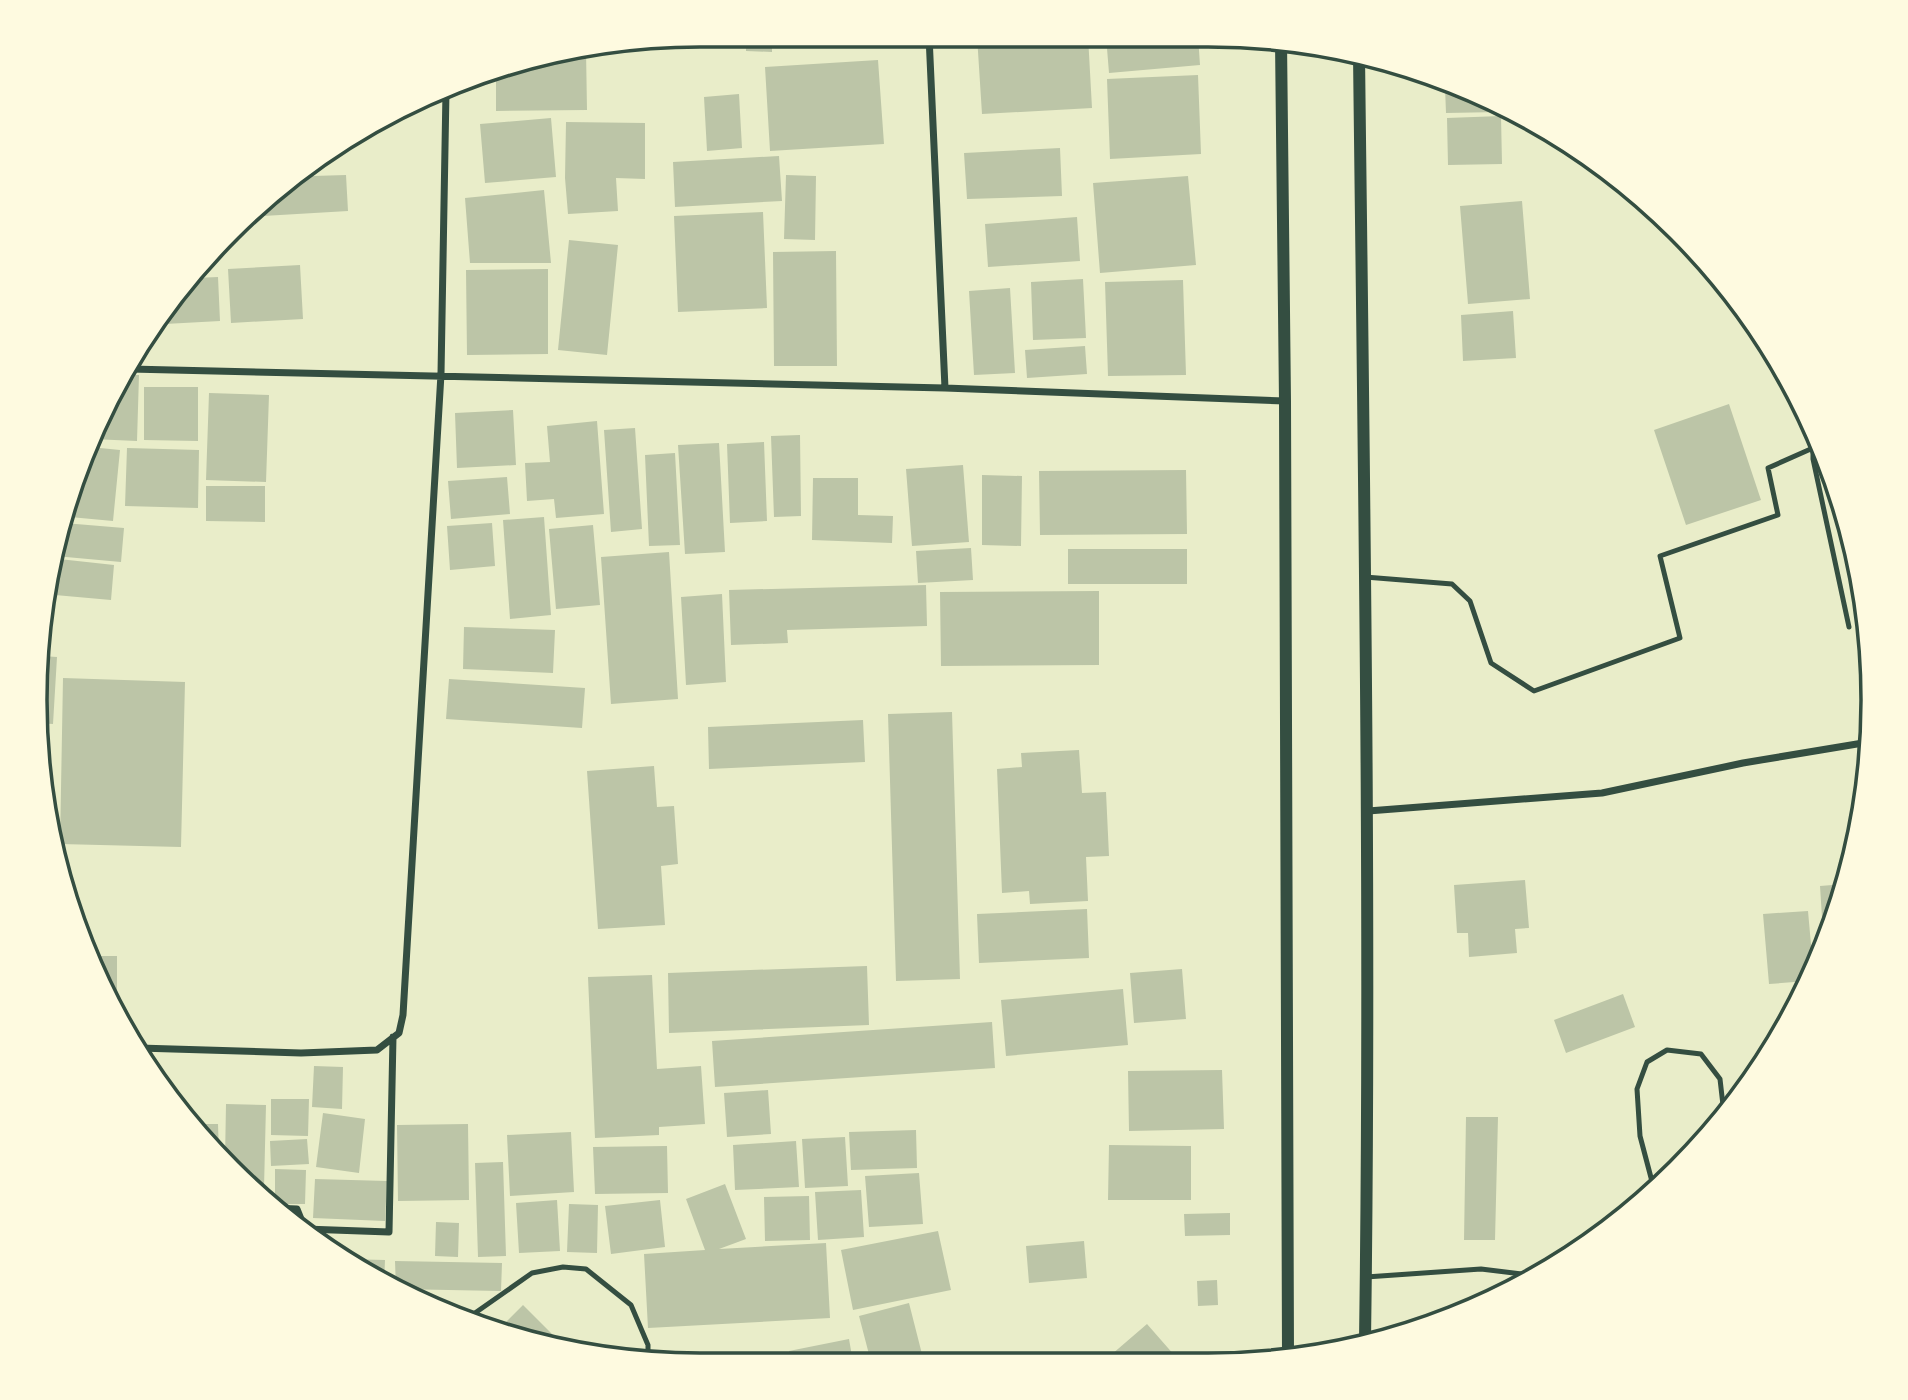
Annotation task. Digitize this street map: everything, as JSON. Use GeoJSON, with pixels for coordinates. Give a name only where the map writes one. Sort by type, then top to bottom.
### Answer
{"type":"FeatureCollection","features":[{"type":"Feature","properties":{"kind":"street"},"geometry":{"type":"LineString","coordinates":[[930,47],[945,388]]}},
{"type":"Feature","properties":{"kind":"street"},"geometry":{"type":"LineString","coordinates":[[1280,52],[1285,401],[1288,1347]]}},
{"type":"Feature","properties":{"kind":"street"},"geometry":{"type":"LineString","coordinates":[[1359,65],[1368,811],[1369,1050],[1365,1334]]}},
{"type":"Feature","properties":{"kind":"street"},"geometry":{"type":"LineString","coordinates":[[148,1048],[301,1053],[377,1050],[399,1033],[404,1015],[441,374],[446,99]]}},
{"type":"Feature","properties":{"kind":"street"},"geometry":{"type":"LineString","coordinates":[[138,369],[441,374],[945,388],[1285,401]]}},
{"type":"Feature","properties":{"kind":"street"},"geometry":{"type":"LineString","coordinates":[[1368,811],[1602,793],[1743,763],[1859,743]]}},
{"type":"Feature","properties":{"kind":"street"},"geometry":{"type":"LineString","coordinates":[[317,1229],[389,1232],[393,1037]]}},
{"type":"Feature","properties":{"kind":"lane"},"geometry":{"type":"LineString","coordinates":[[1365,577],[1452,584],[1470,601],[1490,663],[1534,691],[1680,638],[1660,556],[1778,515],[1768,468],[1810,448]]}},
{"type":"Feature","properties":{"kind":"lane"},"geometry":{"type":"LineString","coordinates":[[1817,465],[1849,627]]}},
{"type":"Feature","properties":{"kind":"lane"},"geometry":{"type":"LineString","coordinates":[[1652,1178],[1640,1136],[1637,1089],[1647,1062],[1667,1050],[1701,1054],[1720,1079],[1723,1101]]}},
{"type":"Feature","properties":{"kind":"lane"},"geometry":{"type":"LineString","coordinates":[[476,1313],[532,1273],[563,1268],[586,1269],[631,1305],[648,1350]]}},
{"type":"Feature","properties":{"kind":"lane"},"geometry":{"type":"LineString","coordinates":[[1366,1277],[1481,1269],[1518,1274]]}},
{"type":"Feature","properties":{"kind":"building"},"geometry":{"type":"Polygon","coordinates":[[[746,47],[772,47],[772,52],[746,51],[746,47]]]}},
{"type":"Feature","properties":{"kind":"building"},"geometry":{"type":"Polygon","coordinates":[[[978,47],[1089,47],[1092,108],[982,114],[978,47]]]}},
{"type":"Feature","properties":{"kind":"building"},"geometry":{"type":"Polygon","coordinates":[[[1107,47],[1199,47],[1200,65],[1109,73],[1107,47]]]}},
{"type":"Feature","properties":{"kind":"building"},"geometry":{"type":"Polygon","coordinates":[[[586,58],[587,110],[496,111],[496,80],[531,69],[586,58]]]}},
{"type":"Feature","properties":{"kind":"building"},"geometry":{"type":"Polygon","coordinates":[[[878,60],[884,144],[770,151],[765,67],[878,60]]]}},
{"type":"Feature","properties":{"kind":"building"},"geometry":{"type":"Polygon","coordinates":[[[1198,75],[1201,154],[1110,159],[1107,79],[1198,75]]]}},
{"type":"Feature","properties":{"kind":"building"},"geometry":{"type":"Polygon","coordinates":[[[1445,92],[1491,112],[1446,113],[1445,92]]]}},
{"type":"Feature","properties":{"kind":"building"},"geometry":{"type":"Polygon","coordinates":[[[739,94],[742,148],[707,151],[704,97],[739,94]]]}},
{"type":"Feature","properties":{"kind":"building"},"geometry":{"type":"Polygon","coordinates":[[[1501,117],[1502,164],[1448,165],[1447,118],[1501,117]]]}},
{"type":"Feature","properties":{"kind":"building"},"geometry":{"type":"Polygon","coordinates":[[[551,118],[556,177],[485,183],[480,124],[551,118]]]}},
{"type":"Feature","properties":{"kind":"building"},"geometry":{"type":"Polygon","coordinates":[[[566,122],[645,123],[645,179],[616,178],[618,211],[568,214],[565,178],[566,122]]]}},
{"type":"Feature","properties":{"kind":"building"},"geometry":{"type":"Polygon","coordinates":[[[1060,148],[1062,196],[967,199],[964,153],[1060,148]]]}},
{"type":"Feature","properties":{"kind":"building"},"geometry":{"type":"Polygon","coordinates":[[[779,156],[782,201],[675,207],[673,162],[779,156]]]}},
{"type":"Feature","properties":{"kind":"building"},"geometry":{"type":"Polygon","coordinates":[[[313,175],[346,175],[348,211],[263,216],[313,175]]]}},
{"type":"Feature","properties":{"kind":"building"},"geometry":{"type":"Polygon","coordinates":[[[786,175],[816,176],[815,240],[784,239],[786,175]]]}},
{"type":"Feature","properties":{"kind":"building"},"geometry":{"type":"Polygon","coordinates":[[[1188,176],[1196,265],[1100,273],[1093,183],[1188,176]]]}},
{"type":"Feature","properties":{"kind":"building"},"geometry":{"type":"Polygon","coordinates":[[[544,190],[551,263],[470,263],[465,198],[544,190]]]}},
{"type":"Feature","properties":{"kind":"building"},"geometry":{"type":"Polygon","coordinates":[[[1522,201],[1530,299],[1468,304],[1460,206],[1522,201]]]}},
{"type":"Feature","properties":{"kind":"building"},"geometry":{"type":"Polygon","coordinates":[[[763,212],[767,308],[678,312],[674,216],[763,212]]]}},
{"type":"Feature","properties":{"kind":"building"},"geometry":{"type":"Polygon","coordinates":[[[1077,217],[1080,261],[988,267],[985,224],[1077,217]]]}},
{"type":"Feature","properties":{"kind":"building"},"geometry":{"type":"Polygon","coordinates":[[[569,240],[618,245],[607,355],[558,350],[569,240]]]}},
{"type":"Feature","properties":{"kind":"building"},"geometry":{"type":"Polygon","coordinates":[[[836,251],[837,366],[774,366],[773,252],[836,251]]]}},
{"type":"Feature","properties":{"kind":"building"},"geometry":{"type":"Polygon","coordinates":[[[300,265],[303,319],[231,323],[228,269],[300,265]]]}},
{"type":"Feature","properties":{"kind":"building"},"geometry":{"type":"Polygon","coordinates":[[[548,269],[548,354],[467,355],[466,270],[548,269]]]}},
{"type":"Feature","properties":{"kind":"building"},"geometry":{"type":"Polygon","coordinates":[[[218,277],[220,321],[167,324],[182,303],[203,278],[218,277]]]}},
{"type":"Feature","properties":{"kind":"building"},"geometry":{"type":"Polygon","coordinates":[[[1083,279],[1086,338],[1033,340],[1031,282],[1083,279]]]}},
{"type":"Feature","properties":{"kind":"building"},"geometry":{"type":"Polygon","coordinates":[[[1183,280],[1186,375],[1108,376],[1105,282],[1183,280]]]}},
{"type":"Feature","properties":{"kind":"building"},"geometry":{"type":"Polygon","coordinates":[[[1010,288],[1015,373],[974,375],[969,291],[1010,288]]]}},
{"type":"Feature","properties":{"kind":"building"},"geometry":{"type":"Polygon","coordinates":[[[1513,311],[1516,358],[1463,361],[1461,315],[1513,311]]]}},
{"type":"Feature","properties":{"kind":"building"},"geometry":{"type":"Polygon","coordinates":[[[1085,346],[1087,374],[1027,378],[1025,350],[1085,346]]]}},
{"type":"Feature","properties":{"kind":"building"},"geometry":{"type":"Polygon","coordinates":[[[134,375],[139,375],[137,441],[102,439],[134,375]]]}},
{"type":"Feature","properties":{"kind":"building"},"geometry":{"type":"Polygon","coordinates":[[[144,387],[198,387],[198,441],[144,440],[144,387]]]}},
{"type":"Feature","properties":{"kind":"building"},"geometry":{"type":"Polygon","coordinates":[[[209,393],[269,395],[266,482],[206,480],[209,393]]]}},
{"type":"Feature","properties":{"kind":"building"},"geometry":{"type":"Polygon","coordinates":[[[1729,404],[1761,500],[1686,525],[1654,430],[1729,404]]]}},
{"type":"Feature","properties":{"kind":"building"},"geometry":{"type":"Polygon","coordinates":[[[513,410],[516,465],[457,468],[455,413],[513,410]]]}},
{"type":"Feature","properties":{"kind":"building"},"geometry":{"type":"Polygon","coordinates":[[[597,421],[604,514],[556,518],[554,499],[527,501],[525,463],[550,462],[547,426],[597,421]]]}},
{"type":"Feature","properties":{"kind":"building"},"geometry":{"type":"Polygon","coordinates":[[[635,428],[642,529],[611,532],[604,430],[635,428]]]}},
{"type":"Feature","properties":{"kind":"building"},"geometry":{"type":"Polygon","coordinates":[[[800,435],[801,516],[774,517],[771,436],[800,435]]]}},
{"type":"Feature","properties":{"kind":"building"},"geometry":{"type":"Polygon","coordinates":[[[764,442],[767,521],[730,523],[727,444],[764,442]]]}},
{"type":"Feature","properties":{"kind":"building"},"geometry":{"type":"Polygon","coordinates":[[[719,443],[725,552],[685,554],[678,445],[719,443]]]}},
{"type":"Feature","properties":{"kind":"building"},"geometry":{"type":"Polygon","coordinates":[[[98,448],[120,450],[113,521],[73,517],[98,448]]]}},
{"type":"Feature","properties":{"kind":"building"},"geometry":{"type":"Polygon","coordinates":[[[127,448],[199,450],[198,508],[125,506],[127,448]]]}},
{"type":"Feature","properties":{"kind":"building"},"geometry":{"type":"Polygon","coordinates":[[[675,453],[680,545],[649,546],[645,455],[675,453]]]}},
{"type":"Feature","properties":{"kind":"building"},"geometry":{"type":"Polygon","coordinates":[[[963,465],[969,542],[912,546],[906,469],[963,465]]]}},
{"type":"Feature","properties":{"kind":"building"},"geometry":{"type":"Polygon","coordinates":[[[1186,470],[1187,534],[1040,535],[1039,471],[1186,470]]]}},
{"type":"Feature","properties":{"kind":"building"},"geometry":{"type":"Polygon","coordinates":[[[982,475],[1022,476],[1021,546],[982,545],[982,475]]]}},
{"type":"Feature","properties":{"kind":"building"},"geometry":{"type":"Polygon","coordinates":[[[507,477],[510,514],[451,519],[448,481],[507,477]]]}},
{"type":"Feature","properties":{"kind":"building"},"geometry":{"type":"Polygon","coordinates":[[[813,478],[858,478],[858,515],[893,516],[892,543],[812,540],[813,478]]]}},
{"type":"Feature","properties":{"kind":"building"},"geometry":{"type":"Polygon","coordinates":[[[206,486],[265,486],[265,522],[206,521],[206,486]]]}},
{"type":"Feature","properties":{"kind":"building"},"geometry":{"type":"Polygon","coordinates":[[[544,517],[551,615],[510,619],[503,520],[544,517]]]}},
{"type":"Feature","properties":{"kind":"building"},"geometry":{"type":"Polygon","coordinates":[[[492,523],[495,566],[450,570],[447,526],[492,523]]]}},
{"type":"Feature","properties":{"kind":"building"},"geometry":{"type":"Polygon","coordinates":[[[71,524],[124,528],[121,562],[63,557],[71,524]]]}},
{"type":"Feature","properties":{"kind":"building"},"geometry":{"type":"Polygon","coordinates":[[[593,525],[600,605],[556,609],[549,529],[593,525]]]}},
{"type":"Feature","properties":{"kind":"building"},"geometry":{"type":"Polygon","coordinates":[[[971,548],[973,580],[918,583],[916,551],[971,548]]]}},
{"type":"Feature","properties":{"kind":"building"},"geometry":{"type":"Polygon","coordinates":[[[1068,549],[1187,549],[1187,584],[1068,584],[1068,549]]]}},
{"type":"Feature","properties":{"kind":"building"},"geometry":{"type":"Polygon","coordinates":[[[669,552],[678,699],[611,704],[601,557],[669,552]]]}},
{"type":"Feature","properties":{"kind":"building"},"geometry":{"type":"Polygon","coordinates":[[[63,559],[114,565],[111,600],[56,595],[63,559]]]}},
{"type":"Feature","properties":{"kind":"building"},"geometry":{"type":"Polygon","coordinates":[[[926,585],[927,626],[787,630],[788,643],[731,645],[729,590],[926,585]]]}},
{"type":"Feature","properties":{"kind":"building"},"geometry":{"type":"Polygon","coordinates":[[[1099,591],[1099,665],[941,666],[940,592],[1099,591]]]}},
{"type":"Feature","properties":{"kind":"building"},"geometry":{"type":"Polygon","coordinates":[[[722,594],[726,682],[686,685],[681,597],[722,594]]]}},
{"type":"Feature","properties":{"kind":"building"},"geometry":{"type":"Polygon","coordinates":[[[464,627],[555,630],[553,673],[463,669],[464,627]]]}},
{"type":"Feature","properties":{"kind":"building"},"geometry":{"type":"Polygon","coordinates":[[[49,656],[57,657],[53,724],[48,724],[49,656]]]}},
{"type":"Feature","properties":{"kind":"building"},"geometry":{"type":"Polygon","coordinates":[[[63,678],[185,682],[181,847],[64,844],[60,828],[63,678]]]}},
{"type":"Feature","properties":{"kind":"building"},"geometry":{"type":"Polygon","coordinates":[[[449,679],[585,688],[582,728],[446,719],[449,679]]]}},
{"type":"Feature","properties":{"kind":"building"},"geometry":{"type":"Polygon","coordinates":[[[952,712],[960,979],[896,981],[888,714],[952,712]]]}},
{"type":"Feature","properties":{"kind":"building"},"geometry":{"type":"Polygon","coordinates":[[[863,720],[865,762],[709,769],[708,727],[863,720]]]}},
{"type":"Feature","properties":{"kind":"building"},"geometry":{"type":"Polygon","coordinates":[[[1079,750],[1082,793],[1106,792],[1109,856],[1086,857],[1088,901],[1030,904],[1029,891],[1002,893],[997,769],[1022,767],[1021,753],[1079,750]]]}},
{"type":"Feature","properties":{"kind":"building"},"geometry":{"type":"Polygon","coordinates":[[[654,766],[657,807],[674,806],[678,864],[661,866],[665,925],[598,929],[587,771],[654,766]]]}},
{"type":"Feature","properties":{"kind":"building"},"geometry":{"type":"Polygon","coordinates":[[[1525,880],[1529,928],[1515,929],[1517,953],[1469,957],[1468,933],[1457,933],[1454,885],[1525,880]]]}},
{"type":"Feature","properties":{"kind":"building"},"geometry":{"type":"Polygon","coordinates":[[[1834,885],[1822,920],[1820,886],[1834,885]]]}},
{"type":"Feature","properties":{"kind":"building"},"geometry":{"type":"Polygon","coordinates":[[[1087,909],[1089,958],[979,963],[977,914],[1087,909]]]}},
{"type":"Feature","properties":{"kind":"building"},"geometry":{"type":"Polygon","coordinates":[[[1808,911],[1811,949],[1796,982],[1769,984],[1763,914],[1808,911]]]}},
{"type":"Feature","properties":{"kind":"building"},"geometry":{"type":"Polygon","coordinates":[[[100,956],[117,956],[117,993],[100,956]]]}},
{"type":"Feature","properties":{"kind":"building"},"geometry":{"type":"Polygon","coordinates":[[[867,966],[869,1025],[669,1033],[668,973],[867,966]]]}},
{"type":"Feature","properties":{"kind":"building"},"geometry":{"type":"Polygon","coordinates":[[[1182,969],[1186,1019],[1134,1023],[1130,973],[1182,969]]]}},
{"type":"Feature","properties":{"kind":"building"},"geometry":{"type":"Polygon","coordinates":[[[652,975],[657,1069],[701,1066],[705,1124],[659,1127],[659,1135],[595,1138],[588,977],[652,975]]]}},
{"type":"Feature","properties":{"kind":"building"},"geometry":{"type":"Polygon","coordinates":[[[1123,989],[1128,1045],[1006,1056],[1001,1000],[1123,989]]]}},
{"type":"Feature","properties":{"kind":"building"},"geometry":{"type":"Polygon","coordinates":[[[1623,994],[1635,1027],[1566,1053],[1554,1020],[1623,994]]]}},
{"type":"Feature","properties":{"kind":"building"},"geometry":{"type":"Polygon","coordinates":[[[992,1022],[995,1068],[715,1087],[712,1041],[992,1022]]]}},
{"type":"Feature","properties":{"kind":"building"},"geometry":{"type":"Polygon","coordinates":[[[314,1066],[343,1067],[342,1109],[312,1107],[314,1066]]]}},
{"type":"Feature","properties":{"kind":"building"},"geometry":{"type":"Polygon","coordinates":[[[1222,1070],[1224,1129],[1129,1131],[1128,1071],[1222,1070]]]}},
{"type":"Feature","properties":{"kind":"building"},"geometry":{"type":"Polygon","coordinates":[[[768,1090],[771,1134],[727,1137],[724,1093],[768,1090]]]}},
{"type":"Feature","properties":{"kind":"building"},"geometry":{"type":"Polygon","coordinates":[[[271,1099],[309,1099],[308,1136],[271,1135],[271,1099]]]}},
{"type":"Feature","properties":{"kind":"building"},"geometry":{"type":"Polygon","coordinates":[[[226,1104],[266,1105],[264,1186],[225,1148],[226,1104]]]}},
{"type":"Feature","properties":{"kind":"building"},"geometry":{"type":"Polygon","coordinates":[[[323,1113],[365,1119],[359,1173],[316,1167],[323,1113]]]}},
{"type":"Feature","properties":{"kind":"building"},"geometry":{"type":"Polygon","coordinates":[[[1466,1117],[1498,1117],[1495,1240],[1464,1240],[1466,1117]]]}},
{"type":"Feature","properties":{"kind":"building"},"geometry":{"type":"Polygon","coordinates":[[[204,1124],[218,1124],[219,1141],[204,1124]]]}},
{"type":"Feature","properties":{"kind":"building"},"geometry":{"type":"Polygon","coordinates":[[[468,1124],[469,1200],[398,1201],[397,1125],[468,1124]]]}},
{"type":"Feature","properties":{"kind":"building"},"geometry":{"type":"Polygon","coordinates":[[[916,1130],[917,1168],[851,1170],[849,1132],[916,1130]]]}},
{"type":"Feature","properties":{"kind":"building"},"geometry":{"type":"Polygon","coordinates":[[[571,1132],[574,1192],[510,1196],[507,1135],[571,1132]]]}},
{"type":"Feature","properties":{"kind":"building"},"geometry":{"type":"Polygon","coordinates":[[[845,1137],[848,1186],[805,1188],[802,1139],[845,1137]]]}},
{"type":"Feature","properties":{"kind":"building"},"geometry":{"type":"Polygon","coordinates":[[[307,1139],[309,1164],[271,1166],[270,1141],[307,1139]]]}},
{"type":"Feature","properties":{"kind":"building"},"geometry":{"type":"Polygon","coordinates":[[[796,1141],[799,1187],[735,1190],[733,1145],[796,1141]]]}},
{"type":"Feature","properties":{"kind":"building"},"geometry":{"type":"Polygon","coordinates":[[[1109,1145],[1191,1146],[1191,1200],[1108,1200],[1109,1145]]]}},
{"type":"Feature","properties":{"kind":"building"},"geometry":{"type":"Polygon","coordinates":[[[667,1146],[668,1193],[595,1194],[593,1147],[667,1146]]]}},
{"type":"Feature","properties":{"kind":"building"},"geometry":{"type":"Polygon","coordinates":[[[503,1162],[506,1256],[478,1257],[475,1163],[503,1162]]]}},
{"type":"Feature","properties":{"kind":"building"},"geometry":{"type":"Polygon","coordinates":[[[275,1169],[306,1170],[305,1204],[286,1204],[275,1195],[275,1169]]]}},
{"type":"Feature","properties":{"kind":"building"},"geometry":{"type":"Polygon","coordinates":[[[919,1173],[923,1224],[869,1227],[865,1176],[919,1173]]]}},
{"type":"Feature","properties":{"kind":"building"},"geometry":{"type":"Polygon","coordinates":[[[315,1179],[387,1181],[385,1221],[313,1218],[315,1179]]]}},
{"type":"Feature","properties":{"kind":"building"},"geometry":{"type":"Polygon","coordinates":[[[725,1184],[746,1239],[719,1249],[826,1243],[830,1318],[648,1328],[644,1254],[705,1250],[686,1199],[725,1184]]]}},
{"type":"Feature","properties":{"kind":"building"},"geometry":{"type":"Polygon","coordinates":[[[861,1190],[864,1237],[818,1240],[815,1192],[861,1190]]]}},
{"type":"Feature","properties":{"kind":"building"},"geometry":{"type":"Polygon","coordinates":[[[809,1196],[810,1240],[765,1241],[764,1197],[809,1196]]]}},
{"type":"Feature","properties":{"kind":"building"},"geometry":{"type":"Polygon","coordinates":[[[557,1200],[560,1251],[519,1253],[516,1203],[557,1200]]]}},
{"type":"Feature","properties":{"kind":"building"},"geometry":{"type":"Polygon","coordinates":[[[660,1200],[665,1247],[611,1254],[605,1206],[660,1200]]]}},
{"type":"Feature","properties":{"kind":"building"},"geometry":{"type":"Polygon","coordinates":[[[569,1204],[598,1205],[597,1253],[567,1252],[569,1204]]]}},
{"type":"Feature","properties":{"kind":"building"},"geometry":{"type":"Polygon","coordinates":[[[1230,1213],[1230,1235],[1185,1236],[1184,1214],[1230,1213]]]}},
{"type":"Feature","properties":{"kind":"building"},"geometry":{"type":"Polygon","coordinates":[[[436,1222],[459,1223],[458,1257],[435,1256],[436,1222]]]}},
{"type":"Feature","properties":{"kind":"building"},"geometry":{"type":"Polygon","coordinates":[[[938,1231],[951,1290],[853,1310],[841,1250],[938,1231]]]}},
{"type":"Feature","properties":{"kind":"building"},"geometry":{"type":"Polygon","coordinates":[[[1084,1241],[1087,1278],[1029,1283],[1026,1246],[1084,1241]]]}},
{"type":"Feature","properties":{"kind":"building"},"geometry":{"type":"Polygon","coordinates":[[[365,1260],[385,1260],[385,1271],[365,1260]]]}},
{"type":"Feature","properties":{"kind":"building"},"geometry":{"type":"Polygon","coordinates":[[[395,1261],[502,1263],[501,1291],[421,1289],[396,1277],[395,1261]]]}},
{"type":"Feature","properties":{"kind":"building"},"geometry":{"type":"Polygon","coordinates":[[[1217,1280],[1218,1305],[1198,1306],[1197,1281],[1217,1280]]]}},
{"type":"Feature","properties":{"kind":"building"},"geometry":{"type":"Polygon","coordinates":[[[909,1303],[922,1353],[869,1353],[859,1316],[909,1303]]]}},
{"type":"Feature","properties":{"kind":"building"},"geometry":{"type":"Polygon","coordinates":[[[523,1305],[554,1336],[531,1331],[505,1323],[523,1305]]]}},
{"type":"Feature","properties":{"kind":"building"},"geometry":{"type":"Polygon","coordinates":[[[1147,1324],[1172,1353],[1113,1353],[1147,1324]]]}},
{"type":"Feature","properties":{"kind":"building"},"geometry":{"type":"Polygon","coordinates":[[[849,1339],[851,1353],[790,1353],[849,1339]]]}}]}
